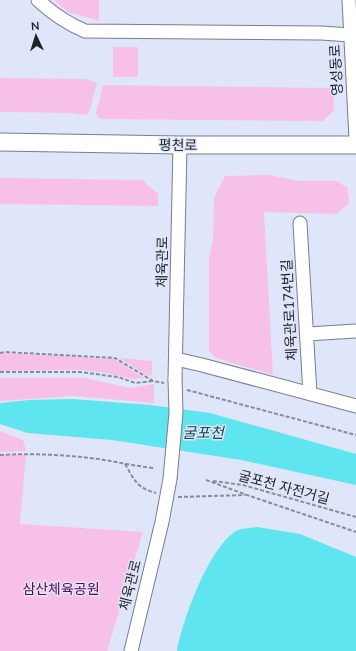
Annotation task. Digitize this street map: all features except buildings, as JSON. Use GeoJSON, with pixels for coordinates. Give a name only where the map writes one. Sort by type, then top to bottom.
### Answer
{"type":"FeatureCollection","features":[{"type":"Feature","properties":{"kind":"main road","name":"평천로"},"geometry":{"type":"LineString","coordinates":[[0,142],[180,145],[356,145]]}},
{"type":"Feature","properties":{"kind":"street"},"geometry":{"type":"LineString","coordinates":[[38,0],[51,12],[68,24],[85,31],[321,33],[350,35]]}},
{"type":"Feature","properties":{"kind":"street","name":"영성동로"},"geometry":{"type":"LineString","coordinates":[[348,0],[356,139]]}},
{"type":"Feature","properties":{"kind":"street","name":"체육관로"},"geometry":{"type":"LineString","coordinates":[[130,651],[167,497],[176,420],[180,145]]}},
{"type":"Feature","properties":{"kind":"street","name":"체육관로174번길"},"geometry":{"type":"LineString","coordinates":[[300,223],[310,394]]}},
{"type":"Feature","properties":{"kind":"street"},"geometry":{"type":"LineString","coordinates":[[307,334],[356,331]]}},
{"type":"Feature","properties":{"kind":"street"},"geometry":{"type":"LineString","coordinates":[[176,359],[356,406]]}},
{"type":"Feature","properties":{"kind":"path"},"geometry":{"type":"LineString","coordinates":[[0,372],[80,372],[118,377],[135,383],[153,381]]}},
{"type":"Feature","properties":{"kind":"path"},"geometry":{"type":"LineString","coordinates":[[0,454],[26,454],[91,459],[154,468]]}},
{"type":"Feature","properties":{"kind":"path"},"geometry":{"type":"LineString","coordinates":[[125,464],[138,485],[144,490],[167,497],[247,495],[356,532]]}},
{"type":"Feature","properties":{"kind":"path","name":"굴포천 자전거길"},"geometry":{"type":"LineString","coordinates":[[247,495],[206,480],[243,485],[356,517]]}},
{"type":"Feature","properties":{"kind":"green space"},"geometry":{"type":"Polygon","coordinates":[[[54,0],[99,0],[99,21],[68,12],[54,0]]]}},
{"type":"Feature","properties":{"kind":"green space"},"geometry":{"type":"Polygon","coordinates":[[[113,47],[138,47],[138,77],[113,77],[113,47]]]}},
{"type":"Feature","properties":{"kind":"green space"},"geometry":{"type":"Polygon","coordinates":[[[0,78],[85,79],[97,83],[89,113],[85,115],[73,113],[0,112],[0,78]]]}},
{"type":"Feature","properties":{"kind":"green space"},"geometry":{"type":"Polygon","coordinates":[[[103,85],[333,88],[334,110],[323,121],[102,119],[98,118],[96,113],[103,85]]]}},
{"type":"Feature","properties":{"kind":"green space"},"geometry":{"type":"Polygon","coordinates":[[[269,175],[300,181],[336,181],[348,188],[349,203],[337,214],[264,212],[273,375],[216,358],[209,351],[209,258],[213,238],[214,198],[225,176],[269,175]]]}},
{"type":"Feature","properties":{"kind":"green space"},"geometry":{"type":"Polygon","coordinates":[[[0,178],[142,180],[158,194],[158,206],[0,204],[0,178]]]}},
{"type":"Feature","properties":{"kind":"green space"},"geometry":{"type":"Polygon","coordinates":[[[5,353],[114,359],[144,378],[133,379],[101,372],[80,370],[0,371],[0,354],[5,353]]]}},
{"type":"Feature","properties":{"kind":"green space"},"geometry":{"type":"Polygon","coordinates":[[[119,358],[152,361],[152,375],[148,376],[119,358]]]}},
{"type":"Feature","properties":{"kind":"green space"},"geometry":{"type":"Polygon","coordinates":[[[0,378],[85,378],[130,388],[154,384],[154,403],[74,396],[0,401],[0,378]]]}},
{"type":"Feature","properties":{"kind":"green space"},"geometry":{"type":"Polygon","coordinates":[[[0,431],[23,440],[26,451],[0,452],[0,431]]]}},
{"type":"Feature","properties":{"kind":"green space","name":"삼산체육공원"},"geometry":{"type":"Polygon","coordinates":[[[26,454],[20,524],[143,532],[107,651],[0,651],[0,455],[26,454]]]}},
{"type":"Feature","properties":{"kind":"water","name":"굴포천"},"geometry":{"type":"Polygon","coordinates":[[[73,399],[150,405],[210,413],[356,454],[356,485],[241,460],[112,440],[28,433],[0,424],[0,403],[29,400],[73,399]]]}},
{"type":"Feature","properties":{"kind":"water"},"geometry":{"type":"Polygon","coordinates":[[[257,527],[300,534],[356,557],[356,651],[177,651],[185,621],[198,586],[216,553],[226,540],[236,531],[257,527]]]}}]}
